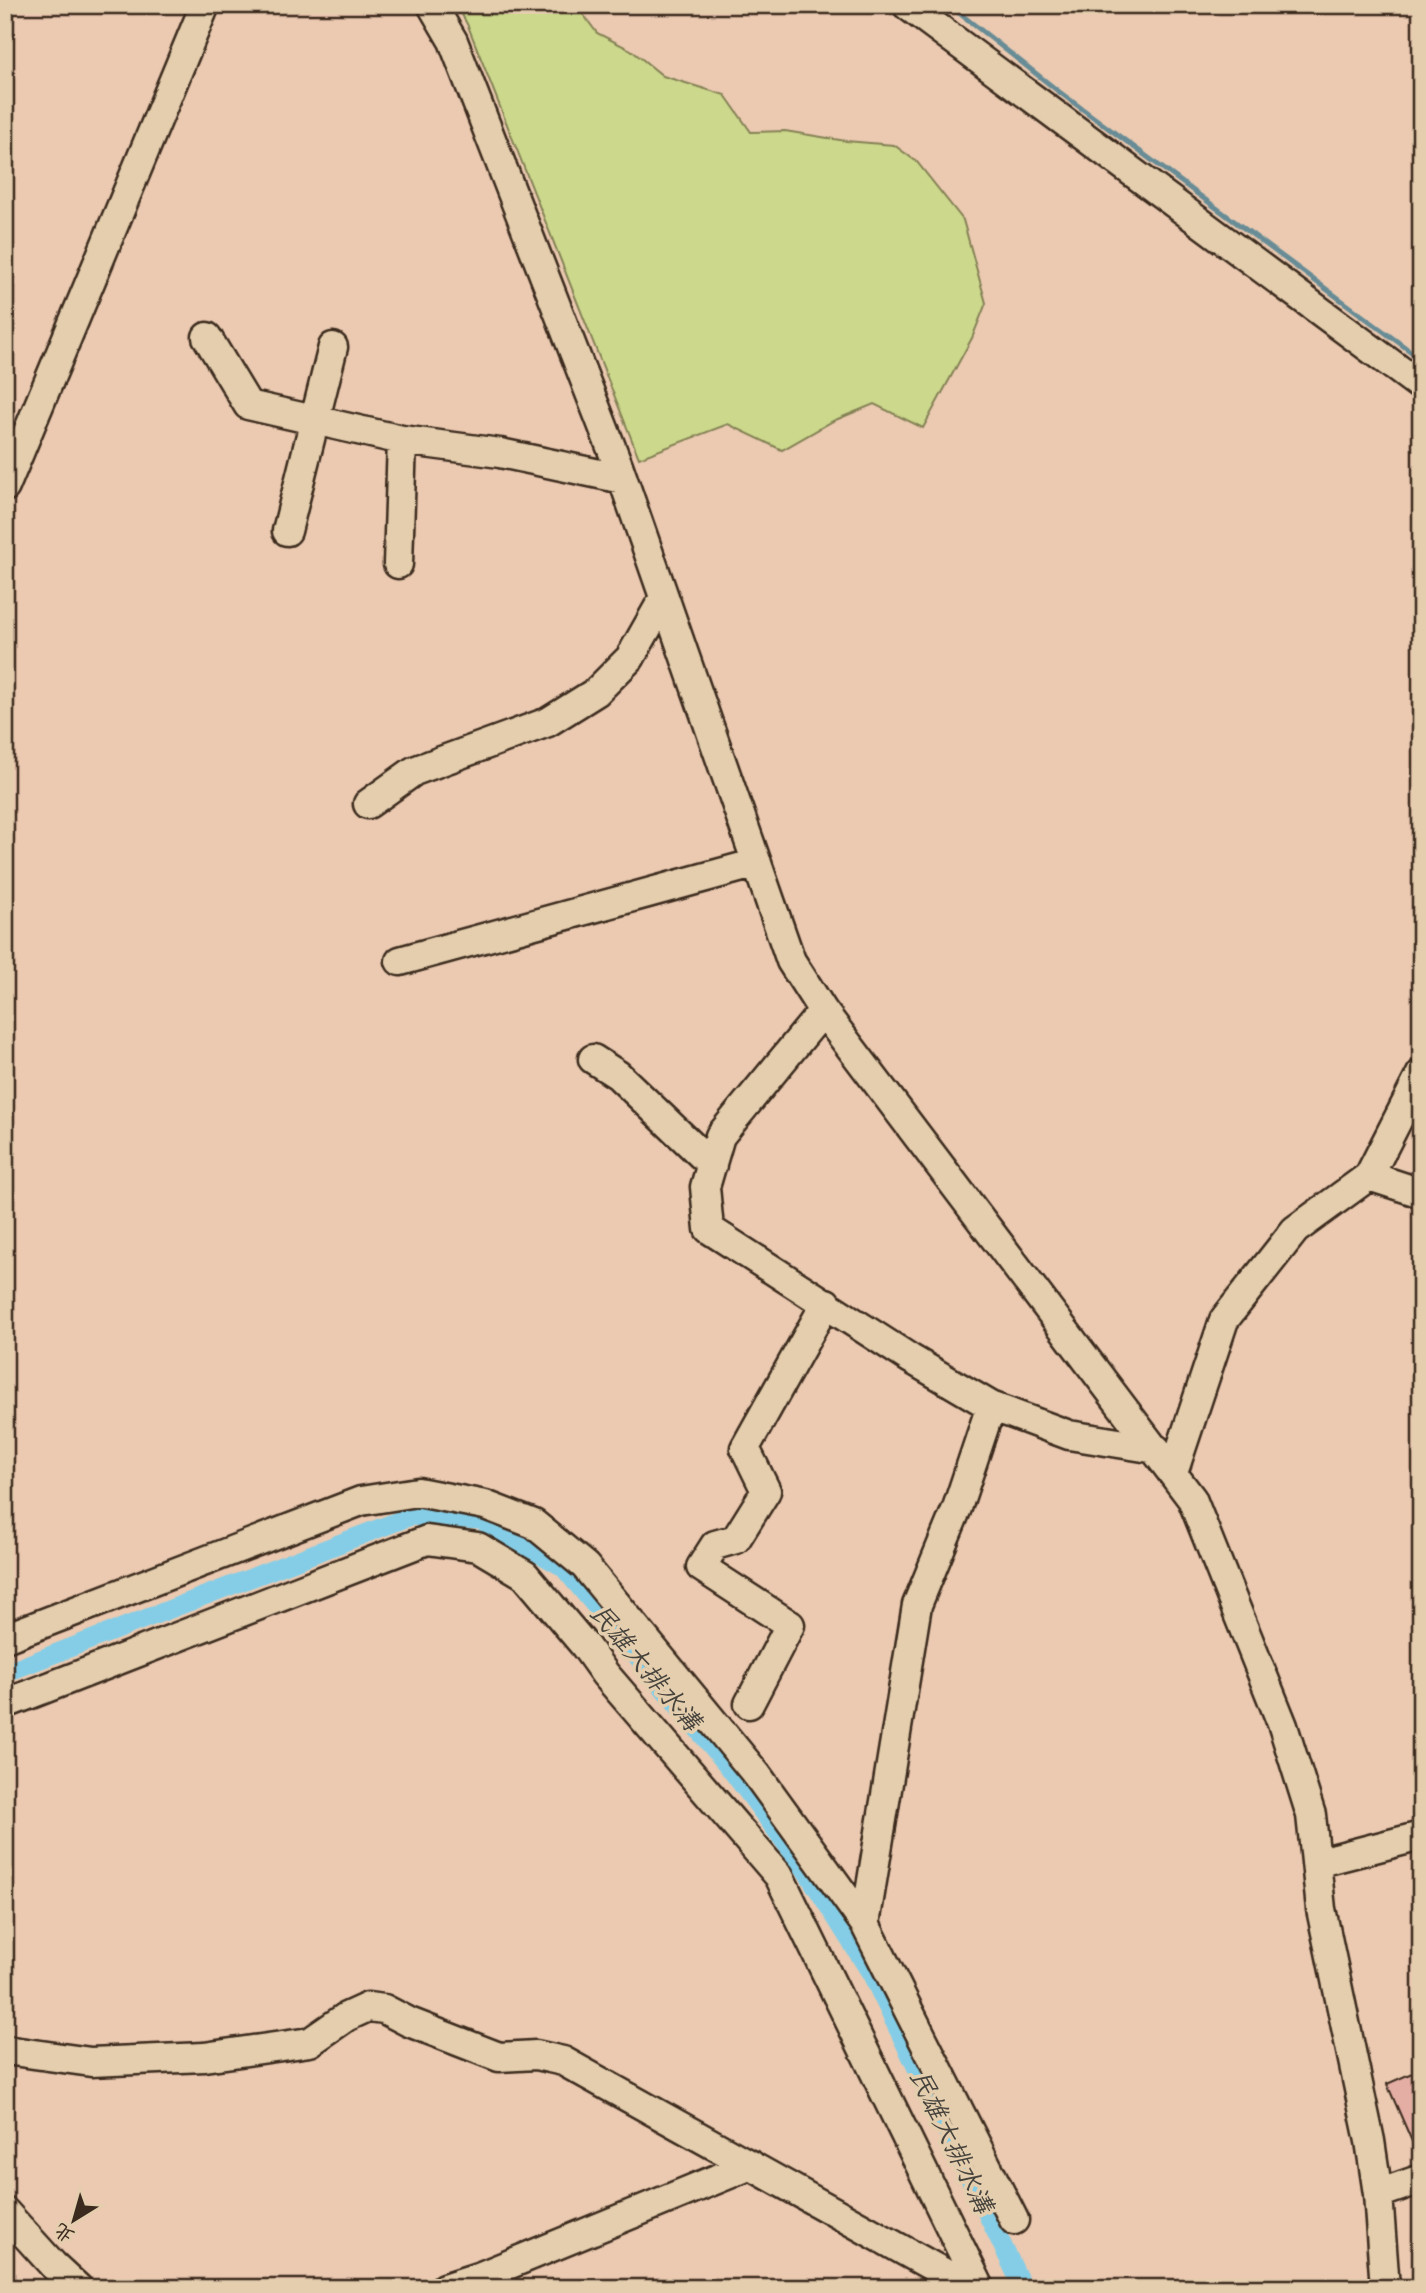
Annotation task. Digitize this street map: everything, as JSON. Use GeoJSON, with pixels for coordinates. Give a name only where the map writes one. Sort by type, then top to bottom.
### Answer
{"type":"FeatureCollection","features":[{"type":"Feature","properties":{"kind":"street"},"geometry":{"type":"LineString","coordinates":[[5,487],[205,5]]}},
{"type":"Feature","properties":{"kind":"street"},"geometry":{"type":"LineString","coordinates":[[432,5],[453,41],[623,479],[791,961],[823,1011],[1192,1499],[1283,1726],[1311,1815],[1321,1909],[1370,2141],[1378,2194],[1385,2288]]}},
{"type":"Feature","properties":{"kind":"street"},"geometry":{"type":"LineString","coordinates":[[907,5],[1421,386]]}},
{"type":"Feature","properties":{"kind":"street"},"geometry":{"type":"LineString","coordinates":[[207,337],[248,405],[401,440],[500,453],[623,479]]}},
{"type":"Feature","properties":{"kind":"street"},"geometry":{"type":"LineString","coordinates":[[287,531],[333,347]]}},
{"type":"Feature","properties":{"kind":"street"},"geometry":{"type":"LineString","coordinates":[[398,564],[401,440]]}},
{"type":"Feature","properties":{"kind":"street"},"geometry":{"type":"LineString","coordinates":[[368,804],[414,771],[548,722],[596,692],[630,657],[664,598]]}},
{"type":"Feature","properties":{"kind":"street"},"geometry":{"type":"LineString","coordinates":[[400,961],[757,863]]}},
{"type":"Feature","properties":{"kind":"street"},"geometry":{"type":"LineString","coordinates":[[823,1011],[720,1136],[705,1187],[709,1229],[911,1359],[991,1406],[1069,1435],[1156,1449]]}},
{"type":"Feature","properties":{"kind":"street"},"geometry":{"type":"LineString","coordinates":[[593,1059],[618,1075],[712,1165]]}},
{"type":"Feature","properties":{"kind":"street"},"geometry":{"type":"LineString","coordinates":[[1173,1473],[1224,1320],[1295,1230],[1369,1176],[1421,1074]]}},
{"type":"Feature","properties":{"kind":"street"},"geometry":{"type":"LineString","coordinates":[[1369,1176],[1421,1192]]}},
{"type":"Feature","properties":{"kind":"street"},"geometry":{"type":"LineString","coordinates":[[749,1703],[790,1625],[701,1567],[715,1545],[736,1539],[766,1491],[745,1448],[826,1303]]}},
{"type":"Feature","properties":{"kind":"street"},"geometry":{"type":"LineString","coordinates":[[865,1924],[917,1605],[957,1508],[991,1406]]}},
{"type":"Feature","properties":{"kind":"street"},"geometry":{"type":"LineString","coordinates":[[5,1638],[361,1501],[418,1492],[485,1505],[534,1524],[585,1566],[757,1775],[865,1924],[1014,2220]]}},
{"type":"Feature","properties":{"kind":"street"},"geometry":{"type":"LineString","coordinates":[[5,1704],[428,1540],[478,1547],[525,1575],[605,1674],[779,1876],[980,2288]]}},
{"type":"Feature","properties":{"kind":"street"},"geometry":{"type":"LineString","coordinates":[[1316,1863],[1421,1836]]}},
{"type":"Feature","properties":{"kind":"street"},"geometry":{"type":"LineString","coordinates":[[5,2050],[90,2062],[204,2057],[310,2042],[346,2017],[368,2007],[384,2010],[499,2057],[536,2055],[563,2061],[971,2288]]}},
{"type":"Feature","properties":{"kind":"street"},"geometry":{"type":"LineString","coordinates":[[444,2288],[485,2282],[751,2165]]}},
{"type":"Feature","properties":{"kind":"street"},"geometry":{"type":"LineString","coordinates":[[1378,2194],[1421,2179]]}},
{"type":"Feature","properties":{"kind":"street"},"geometry":{"type":"LineString","coordinates":[[5,2213],[78,2288]]}},
{"type":"Feature","properties":{"kind":"green space"},"geometry":{"type":"Polygon","coordinates":[[[457,5],[576,5],[597,33],[631,50],[663,76],[725,95],[751,132],[785,131],[846,141],[894,145],[917,162],[963,220],[986,303],[972,338],[923,428],[874,404],[833,421],[782,450],[728,424],[639,458],[468,26],[457,5]]]}},
{"type":"Feature","properties":{"kind":"building"},"geometry":{"type":"Polygon","coordinates":[[[1421,2069],[1421,2162],[1387,2084],[1421,2069]]]}},
{"type":"Feature","properties":{"kind":"waterway"},"geometry":{"type":"LineString","coordinates":[[949,5],[1058,91],[1421,359]]}},
{"type":"Feature","properties":{"kind":"waterway","name":"民雄大排水溝"},"geometry":{"type":"LineString","coordinates":[[5,1673],[411,1516],[481,1520],[563,1567],[729,1767],[805,1869],[872,1975],[1023,2288]]}}]}
